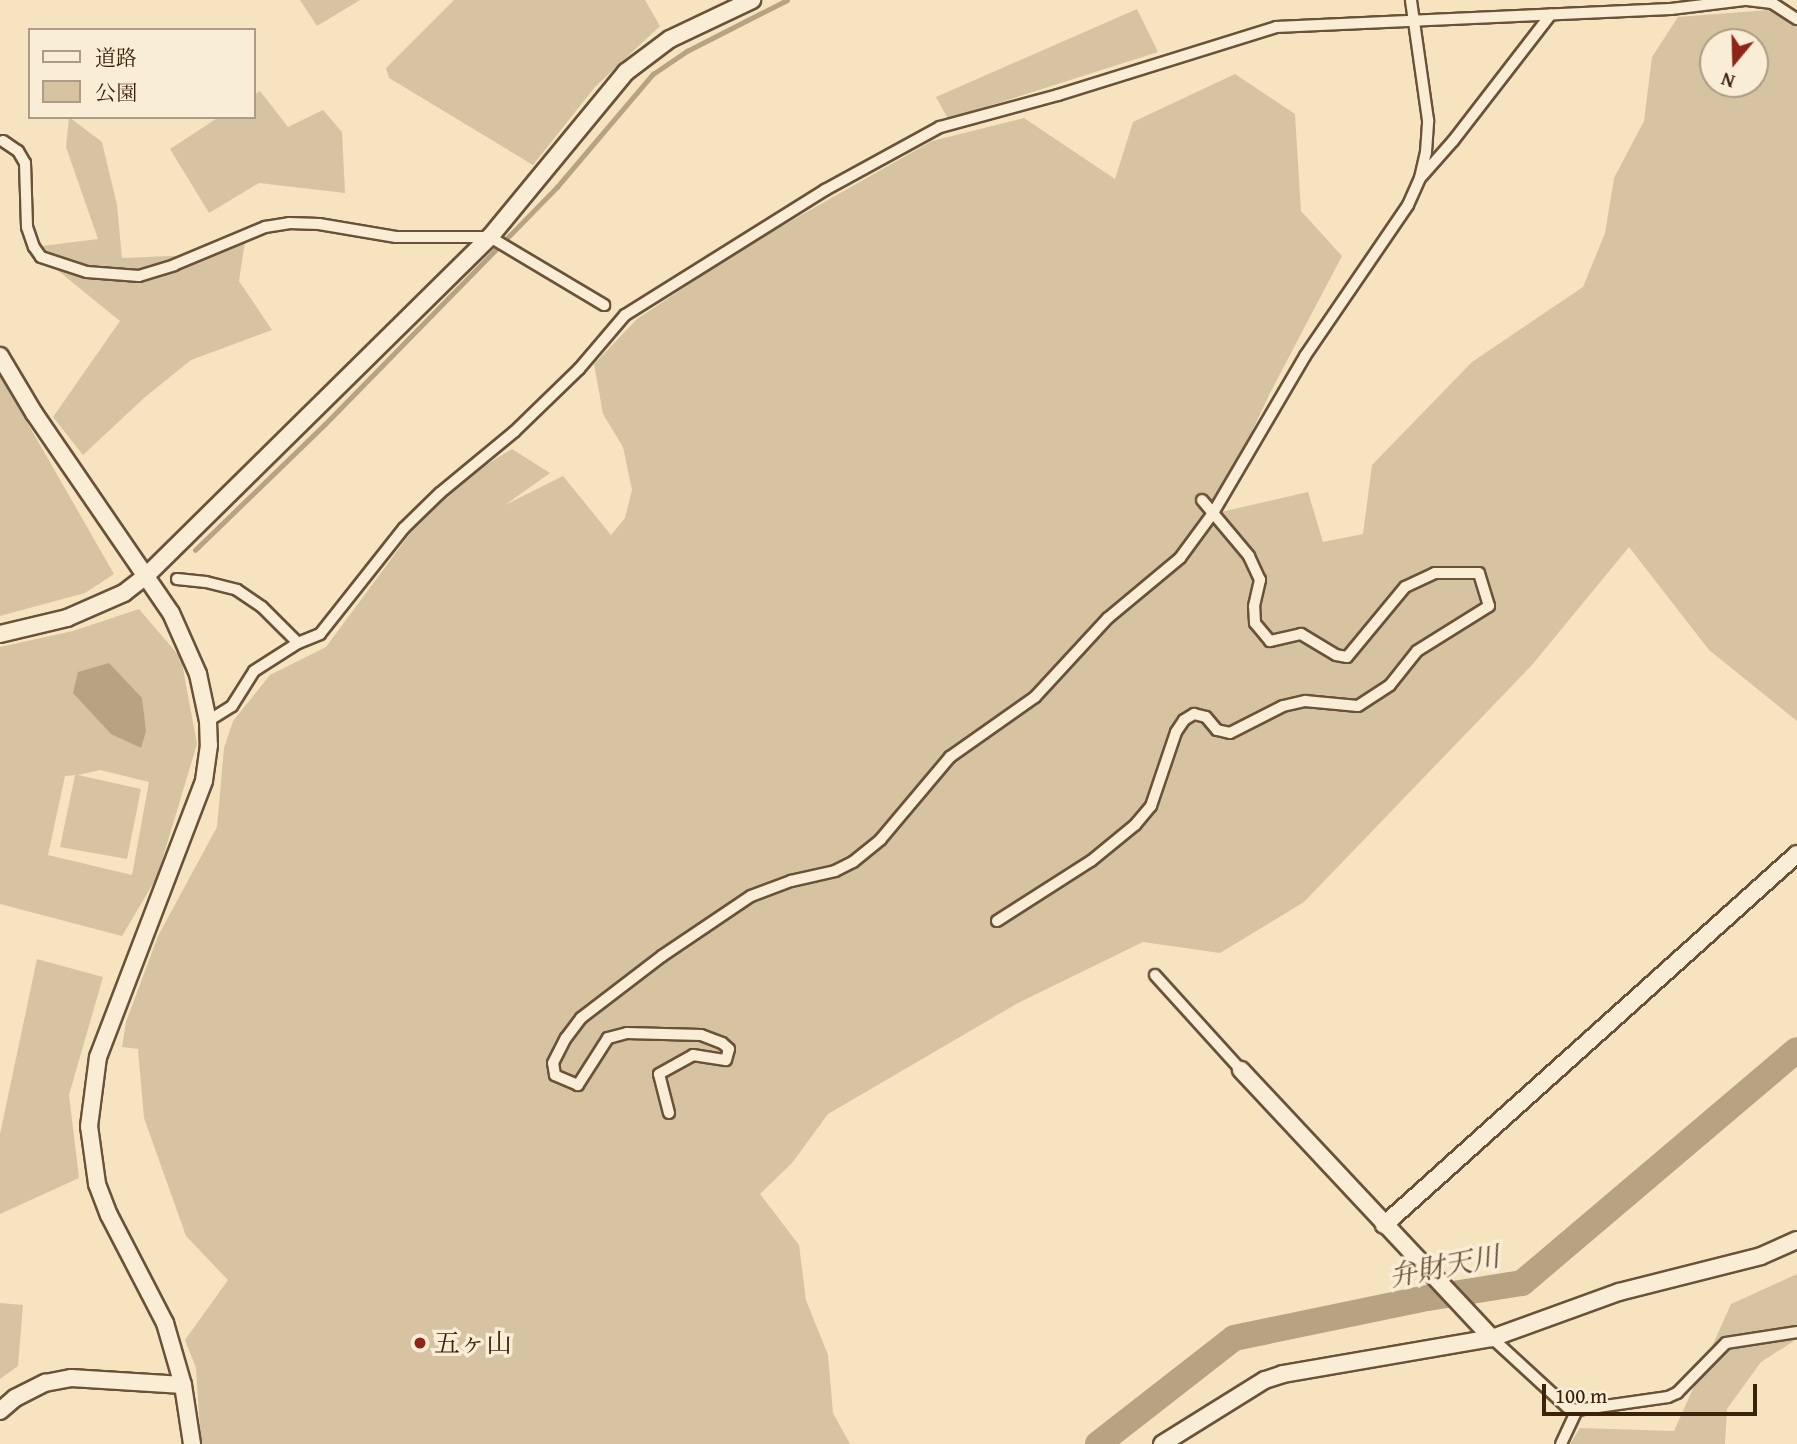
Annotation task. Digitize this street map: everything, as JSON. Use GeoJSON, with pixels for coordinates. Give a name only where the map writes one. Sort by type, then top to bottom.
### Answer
{"type":"FeatureCollection","features":[{"type":"Feature","properties":{"kind":"street"},"geometry":{"type":"LineString","coordinates":[[0,634],[67,618],[124,593],[146,576],[489,237],[626,72],[670,39],[752,0]]}},
{"type":"Feature","properties":{"kind":"street"},"geometry":{"type":"LineString","coordinates":[[669,1113],[659,1074],[693,1055],[726,1060],[730,1056],[729,1049],[701,1035],[626,1033],[608,1038],[578,1085],[555,1075],[554,1063],[581,1017],[662,956],[751,897],[791,881],[835,871],[853,862],[881,839],[950,757],[1035,697],[1108,618],[1173,565],[1213,513],[1305,356],[1408,205],[1420,178],[1426,152],[1428,120],[1411,0]]}},
{"type":"Feature","properties":{"kind":"street"},"geometry":{"type":"LineString","coordinates":[[1671,9],[1683,0]]}},
{"type":"Feature","properties":{"kind":"street"},"geometry":{"type":"LineString","coordinates":[[208,721],[232,706],[254,671],[298,643],[320,634],[404,528],[440,493],[514,432],[579,369],[625,315],[831,187],[940,127],[1058,95],[1276,27],[1671,9],[1746,0],[1772,3],[1797,19]]}},
{"type":"Feature","properties":{"kind":"street"},"geometry":{"type":"LineString","coordinates":[[1420,178],[1453,141],[1551,14]]}},
{"type":"Feature","properties":{"kind":"street"},"geometry":{"type":"LineString","coordinates":[[3,141],[18,151],[25,163],[27,227],[34,247],[41,257],[87,272],[139,276],[174,265],[265,228],[289,223],[324,225],[396,237],[489,237],[604,306]]}},
{"type":"Feature","properties":{"kind":"street"},"geometry":{"type":"LineString","coordinates":[[0,356],[34,413],[171,613],[198,674],[208,721],[209,745],[204,780],[98,1057],[89,1126],[97,1184],[108,1215],[164,1323],[183,1385],[192,1444]]}},
{"type":"Feature","properties":{"kind":"street"},"geometry":{"type":"LineString","coordinates":[[997,921],[1091,861],[1135,824],[1151,806],[1176,732],[1184,720],[1194,715],[1206,717],[1217,730],[1230,733],[1283,706],[1305,701],[1358,706],[1390,685],[1417,651],[1489,606],[1479,573],[1435,573],[1405,587],[1347,657],[1336,655],[1301,634],[1270,641],[1255,624],[1254,606],[1260,580],[1249,556],[1202,500]]}},
{"type":"Feature","properties":{"kind":"street"},"geometry":{"type":"LineString","coordinates":[[177,579],[206,582],[237,590],[262,607],[298,643]]}},
{"type":"Feature","properties":{"kind":"street"},"geometry":{"type":"LineString","coordinates":[[1384,1225],[1797,854]]}},
{"type":"Feature","properties":{"kind":"street"},"geometry":{"type":"LineString","coordinates":[[1155,975],[1474,1320],[1567,1407],[1577,1410],[1668,1397],[1677,1393],[1726,1343],[1797,1332]]}},
{"type":"Feature","properties":{"kind":"street"},"geometry":{"type":"LineString","coordinates":[[1162,1444],[1265,1380],[1492,1338],[1619,1292],[1761,1256],[1797,1240]]}},
{"type":"Feature","properties":{"kind":"street"},"geometry":{"type":"LineString","coordinates":[[0,1411],[15,1398],[45,1382],[71,1378],[183,1385]]}},
{"type":"Feature","properties":{"kind":"street"},"geometry":{"type":"LineString","coordinates":[[1561,1444],[1577,1410]]}},
{"type":"Feature","properties":{"kind":"green space"},"geometry":{"type":"Polygon","coordinates":[[[300,0],[360,0],[317,26],[300,0]]]}},
{"type":"Feature","properties":{"kind":"green space"},"geometry":{"type":"Polygon","coordinates":[[[454,0],[645,0],[660,26],[595,87],[533,165],[389,78],[386,68],[454,0]]]}},
{"type":"Feature","properties":{"kind":"green space"},"geometry":{"type":"Polygon","coordinates":[[[1137,9],[1158,52],[948,119],[936,97],[1137,9]]]}},
{"type":"Feature","properties":{"kind":"green space"},"geometry":{"type":"Polygon","coordinates":[[[1768,10],[1797,28],[1797,721],[1709,650],[1629,547],[1532,665],[1304,902],[1220,953],[1143,942],[1018,1003],[828,1114],[792,1163],[760,1194],[799,1245],[806,1300],[828,1355],[833,1413],[850,1444],[201,1444],[196,1368],[185,1340],[228,1280],[186,1236],[144,1118],[138,1049],[122,1047],[126,1022],[158,936],[217,827],[224,748],[233,721],[270,675],[326,647],[440,493],[512,449],[550,473],[505,505],[563,476],[611,535],[625,518],[632,490],[623,447],[603,414],[594,364],[637,319],[745,247],[932,141],[1024,118],[1115,179],[1133,122],[1235,74],[1295,114],[1301,211],[1342,256],[1269,395],[1216,508],[1230,530],[1221,512],[1308,492],[1323,542],[1363,534],[1372,465],[1472,362],[1583,287],[1605,233],[1614,178],[1644,121],[1652,57],[1678,17],[1768,10]]]}},
{"type":"Feature","properties":{"kind":"green space"},"geometry":{"type":"Polygon","coordinates":[[[260,91],[288,127],[323,110],[342,132],[345,193],[259,183],[209,213],[170,149],[216,119],[256,119],[256,94],[260,91]]]}},
{"type":"Feature","properties":{"kind":"green space"},"geometry":{"type":"Polygon","coordinates":[[[69,119],[102,142],[117,205],[122,258],[196,255],[246,235],[239,281],[272,330],[191,360],[144,398],[83,455],[53,417],[120,321],[41,257],[34,247],[98,239],[66,147],[69,119]]]}},
{"type":"Feature","properties":{"kind":"green space"},"geometry":{"type":"Polygon","coordinates":[[[0,375],[114,574],[85,593],[0,616],[0,375]]]}},
{"type":"Feature","properties":{"kind":"green space"},"geometry":{"type":"Polygon","coordinates":[[[139,609],[181,658],[197,744],[157,877],[122,936],[0,904],[0,647],[73,631],[139,609]],[[100,770],[78,775],[141,789],[127,859],[60,847],[75,775],[65,776],[48,855],[132,875],[149,782],[100,770]]]}},
{"type":"Feature","properties":{"kind":"green space"},"geometry":{"type":"Polygon","coordinates":[[[37,959],[103,977],[69,1095],[79,1178],[0,1214],[0,1134],[37,959]]]}},
{"type":"Feature","properties":{"kind":"green space"},"geometry":{"type":"Polygon","coordinates":[[[1797,1274],[1797,1339],[1761,1362],[1727,1409],[1725,1444],[1570,1444],[1580,1428],[1674,1431],[1731,1304],[1797,1274]]]}},
{"type":"Feature","properties":{"kind":"green space"},"geometry":{"type":"Polygon","coordinates":[[[0,1303],[23,1305],[18,1366],[0,1379],[0,1303]]]}},
{"type":"Feature","properties":{"kind":"shaded area"},"geometry":{"type":"Polygon","coordinates":[[[109,663],[142,698],[146,731],[141,748],[111,734],[73,693],[78,672],[109,663]]]}},
{"type":"Feature","properties":{"kind":"waterway"},"geometry":{"type":"LineString","coordinates":[[195,550],[325,424],[557,187],[653,74],[687,51],[787,0]]}},
{"type":"Feature","properties":{"kind":"waterway","name":"弁財天川"},"geometry":{"type":"LineString","coordinates":[[1098,1444],[1234,1338],[1428,1298],[1522,1283],[1797,1050]]}},
{"type":"Feature","properties":{"kind":"place","name":"五ヶ山"},"geometry":{"type":"Point","coordinates":[420,1343]}}]}
